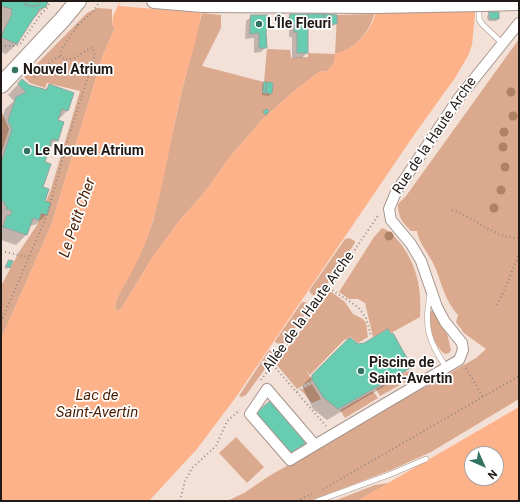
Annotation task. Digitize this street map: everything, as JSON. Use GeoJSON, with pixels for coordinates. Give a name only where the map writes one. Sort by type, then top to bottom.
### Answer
{"type":"FeatureCollection","features":[{"type":"Feature","properties":{"kind":"main road"},"geometry":{"type":"LineString","coordinates":[[1,85],[71,22],[78,1]]}},
{"type":"Feature","properties":{"kind":"street"},"geometry":{"type":"LineString","coordinates":[[154,1],[202,5],[376,6],[480,2],[519,3]]}},
{"type":"Feature","properties":{"kind":"street"},"geometry":{"type":"LineString","coordinates":[[502,43],[519,23]]}},
{"type":"Feature","properties":{"kind":"street","name":"Rue de la Haute Arche"},"geometry":{"type":"LineString","coordinates":[[315,445],[267,389],[250,414],[290,460],[459,360],[463,350],[462,344],[445,322],[431,292],[421,261],[411,244],[391,220],[389,209],[391,200],[458,99],[502,43]]}},
{"type":"Feature","properties":{"kind":"lane"},"geometry":{"type":"LineString","coordinates":[[480,2],[479,19],[502,43]]}},
{"type":"Feature","properties":{"kind":"lane"},"geometry":{"type":"LineString","coordinates":[[431,292],[426,314],[429,333],[436,352],[446,367]]}},
{"type":"Feature","properties":{"kind":"lane"},"geometry":{"type":"LineString","coordinates":[[317,501],[391,474],[426,459]]}},
{"type":"Feature","properties":{"kind":"path"},"geometry":{"type":"LineString","coordinates":[[1,46],[15,46],[20,44],[41,14],[48,7],[50,1]]}},
{"type":"Feature","properties":{"kind":"path"},"geometry":{"type":"LineString","coordinates":[[1,322],[47,215],[95,51],[90,48],[69,60],[65,60],[61,56],[61,50],[71,22],[93,12],[100,1]]}},
{"type":"Feature","properties":{"kind":"path"},"geometry":{"type":"LineString","coordinates":[[34,77],[54,59],[61,56]]}},
{"type":"Feature","properties":{"kind":"path"},"geometry":{"type":"LineString","coordinates":[[1,134],[10,128]]}},
{"type":"Feature","properties":{"kind":"path"},"geometry":{"type":"LineString","coordinates":[[452,210],[468,216],[487,229],[511,238],[519,238]]}},
{"type":"Feature","properties":{"kind":"path","name":"Allée de la Haute Arche"},"geometry":{"type":"LineString","coordinates":[[258,382],[273,365],[329,288],[378,214],[382,212]]}},
{"type":"Feature","properties":{"kind":"path"},"geometry":{"type":"LineString","coordinates":[[5,252],[29,257]]}},
{"type":"Feature","properties":{"kind":"path"},"geometry":{"type":"LineString","coordinates":[[497,305],[519,254]]}},
{"type":"Feature","properties":{"kind":"path"},"geometry":{"type":"LineString","coordinates":[[329,288],[358,307],[366,318],[371,336]]}},
{"type":"Feature","properties":{"kind":"path"},"geometry":{"type":"LineString","coordinates":[[273,365],[333,434]]}},
{"type":"Feature","properties":{"kind":"path"},"geometry":{"type":"LineString","coordinates":[[469,372],[483,397]]}},
{"type":"Feature","properties":{"kind":"path"},"geometry":{"type":"LineString","coordinates":[[320,491],[519,376]]}},
{"type":"Feature","properties":{"kind":"path"},"geometry":{"type":"LineString","coordinates":[[296,392],[311,382]]}},
{"type":"Feature","properties":{"kind":"path"},"geometry":{"type":"LineString","coordinates":[[180,501],[185,481],[192,468],[216,446],[227,421],[241,409]]}},
{"type":"Feature","properties":{"kind":"path"},"geometry":{"type":"LineString","coordinates":[[296,501],[314,494]]}},
{"type":"Feature","properties":{"kind":"shaded area"},"geometry":{"type":"Polygon","coordinates":[[[97,8],[112,9],[112,24],[115,28],[103,55],[51,226],[1,339],[1,286],[19,252],[37,225],[51,189],[80,91],[47,83],[45,88],[30,83],[24,77],[87,13],[97,8]]]}},
{"type":"Feature","properties":{"kind":"shaded area"},"geometry":{"type":"Polygon","coordinates":[[[202,13],[221,15],[221,28],[202,66],[264,82],[267,49],[290,50],[291,58],[308,57],[308,53],[335,54],[337,15],[374,14],[365,34],[355,44],[349,49],[336,54],[334,63],[327,71],[319,72],[293,92],[262,120],[229,158],[204,193],[180,220],[152,258],[121,309],[117,311],[115,307],[117,298],[143,248],[153,221],[182,90],[202,13]],[[264,82],[263,93],[272,94],[273,83],[264,82]]]}},
{"type":"Feature","properties":{"kind":"shaded area"},"geometry":{"type":"Polygon","coordinates":[[[519,39],[519,399],[431,452],[391,470],[310,501],[227,501],[244,493],[269,476],[476,358],[486,349],[464,333],[456,322],[458,315],[447,298],[435,267],[418,236],[417,231],[411,231],[401,219],[398,204],[406,196],[519,39]]]}},
{"type":"Feature","properties":{"kind":"shaded area"},"geometry":{"type":"Polygon","coordinates":[[[1,110],[9,129],[1,155],[1,110]]]}},
{"type":"Feature","properties":{"kind":"shaded area"},"geometry":{"type":"Polygon","coordinates":[[[382,228],[388,231],[401,244],[415,269],[419,287],[420,317],[391,333],[388,329],[373,337],[365,303],[358,299],[349,299],[339,292],[374,237],[382,228]]]}},
{"type":"Feature","properties":{"kind":"shaded area"},"geometry":{"type":"Polygon","coordinates":[[[349,238],[355,241],[355,243],[321,293],[318,296],[312,295],[309,291],[345,239],[349,238]]]}},
{"type":"Feature","properties":{"kind":"shaded area"},"geometry":{"type":"Polygon","coordinates":[[[330,291],[345,302],[353,314],[363,319],[366,323],[368,337],[358,343],[351,337],[344,340],[310,375],[306,370],[312,380],[297,389],[276,364],[330,291]]]}},
{"type":"Feature","properties":{"kind":"shaded area"},"geometry":{"type":"Polygon","coordinates":[[[302,302],[306,302],[310,308],[284,343],[276,343],[275,341],[302,302]]]}},
{"type":"Feature","properties":{"kind":"shaded area"},"geometry":{"type":"Polygon","coordinates":[[[430,310],[434,312],[447,333],[451,350],[449,353],[445,354],[437,346],[434,340],[430,322],[430,310]]]}},
{"type":"Feature","properties":{"kind":"shaded area"},"geometry":{"type":"Polygon","coordinates":[[[269,350],[276,354],[246,395],[242,397],[239,396],[269,350]]]}},
{"type":"Feature","properties":{"kind":"shaded area"},"geometry":{"type":"Polygon","coordinates":[[[412,369],[416,376],[380,396],[376,389],[412,369]]]}},
{"type":"Feature","properties":{"kind":"shaded area"},"geometry":{"type":"Polygon","coordinates":[[[312,384],[321,399],[312,403],[301,390],[312,384]]]}},
{"type":"Feature","properties":{"kind":"shaded area"},"geometry":{"type":"Polygon","coordinates":[[[373,391],[378,398],[345,418],[340,410],[373,391]]]}},
{"type":"Feature","properties":{"kind":"shaded area"},"geometry":{"type":"Polygon","coordinates":[[[236,437],[264,467],[247,483],[219,453],[236,437]]]}},
{"type":"Feature","properties":{"kind":"shaded area"},"geometry":{"type":"Polygon","coordinates":[[[389,483],[357,501],[334,501],[375,485],[389,483]]]}},
{"type":"Feature","properties":{"kind":"water","name":"Lac de Saint-Avertin"},"geometry":{"type":"Polygon","coordinates":[[[120,1],[202,1],[197,35],[178,108],[155,215],[139,257],[117,298],[115,307],[117,311],[121,309],[152,258],[180,220],[204,193],[229,158],[262,120],[293,92],[319,72],[327,71],[334,63],[335,54],[351,47],[360,39],[372,23],[378,1],[476,4],[472,45],[468,56],[455,78],[414,135],[236,397],[197,449],[149,501],[1,501],[1,339],[51,226],[103,55],[115,28],[112,25],[113,16],[120,1]]]}},
{"type":"Feature","properties":{"kind":"water"},"geometry":{"type":"Polygon","coordinates":[[[519,407],[519,501],[357,501],[519,407]]]}},
{"type":"Feature","properties":{"kind":"pier"},"geometry":{"type":"Polygon","coordinates":[[[120,1],[202,1],[202,13],[119,6],[120,1]]]}},
{"type":"Feature","properties":{"kind":"building"},"geometry":{"type":"Polygon","coordinates":[[[1,1],[26,1],[25,5],[38,6],[39,1],[48,1],[46,7],[39,9],[17,44],[1,37],[12,14],[12,9],[1,6],[1,1]]]}},
{"type":"Feature","properties":{"kind":"building"},"geometry":{"type":"Polygon","coordinates":[[[26,1],[39,1],[38,6],[25,5],[26,1]]]}},
{"type":"Feature","properties":{"kind":"building"},"geometry":{"type":"Polygon","coordinates":[[[489,12],[499,12],[499,19],[490,19],[489,12]]]}},
{"type":"Feature","properties":{"kind":"building"},"geometry":{"type":"Polygon","coordinates":[[[290,14],[308,14],[308,53],[297,53],[297,32],[294,32],[294,24],[290,24],[290,14]]]}},
{"type":"Feature","properties":{"kind":"building"},"geometry":{"type":"Polygon","coordinates":[[[308,14],[324,14],[324,24],[308,23],[308,14]]]}},
{"type":"Feature","properties":{"kind":"building"},"geometry":{"type":"Polygon","coordinates":[[[324,14],[337,15],[337,24],[324,24],[324,14]]]}},
{"type":"Feature","properties":{"kind":"building","name":"L'Île Fleuri"},"geometry":{"type":"Polygon","coordinates":[[[251,15],[268,15],[266,33],[267,48],[259,48],[259,33],[250,34],[251,15]]]}},
{"type":"Feature","properties":{"kind":"building","name":"Le Nouvel Atrium"},"geometry":{"type":"Polygon","coordinates":[[[22,79],[29,85],[47,90],[49,84],[74,93],[68,111],[62,109],[58,120],[64,122],[58,141],[52,139],[45,162],[51,164],[43,187],[49,189],[45,201],[51,203],[47,215],[41,213],[39,220],[33,218],[27,235],[3,227],[7,215],[10,216],[12,211],[6,209],[7,206],[4,205],[5,202],[1,201],[1,163],[12,129],[8,121],[16,97],[26,92],[18,84],[22,79]]]}},
{"type":"Feature","properties":{"kind":"building"},"geometry":{"type":"Polygon","coordinates":[[[264,82],[267,82],[266,93],[263,93],[264,82]]]}},
{"type":"Feature","properties":{"kind":"building"},"geometry":{"type":"Polygon","coordinates":[[[267,82],[273,83],[272,94],[266,93],[267,82]]]}},
{"type":"Feature","properties":{"kind":"building"},"geometry":{"type":"Polygon","coordinates":[[[267,109],[269,111],[266,115],[263,112],[267,109]]]}},
{"type":"Feature","properties":{"kind":"building"},"geometry":{"type":"Polygon","coordinates":[[[9,260],[13,261],[10,268],[6,266],[9,260]]]}},
{"type":"Feature","properties":{"kind":"building","name":"Piscine de Saint-Avertin"},"geometry":{"type":"Polygon","coordinates":[[[388,329],[391,334],[393,333],[412,367],[338,409],[324,398],[312,379],[312,375],[348,339],[351,338],[358,344],[364,343],[388,329]]]}},
{"type":"Feature","properties":{"kind":"building"},"geometry":{"type":"Polygon","coordinates":[[[274,398],[309,440],[290,456],[255,414],[274,398]]]}},
{"type":"Feature","properties":{"kind":"place","name":"L'Île Fleuri"},"geometry":{"type":"Point","coordinates":[259,24]}},
{"type":"Feature","properties":{"kind":"place","name":"Nouvel Atrium"},"geometry":{"type":"Point","coordinates":[15,70]}},
{"type":"Feature","properties":{"kind":"place","name":"Le Nouvel Atrium"},"geometry":{"type":"Point","coordinates":[27,151]}},
{"type":"Feature","properties":{"kind":"place","name":"Piscine de Saint-Avertin"},"geometry":{"type":"Point","coordinates":[361,371]}},
{"type":"Feature","properties":{"kind":"water label","name":"Le Petit Cher"},"geometry":{"type":"Point","coordinates":[78,218]}}]}
